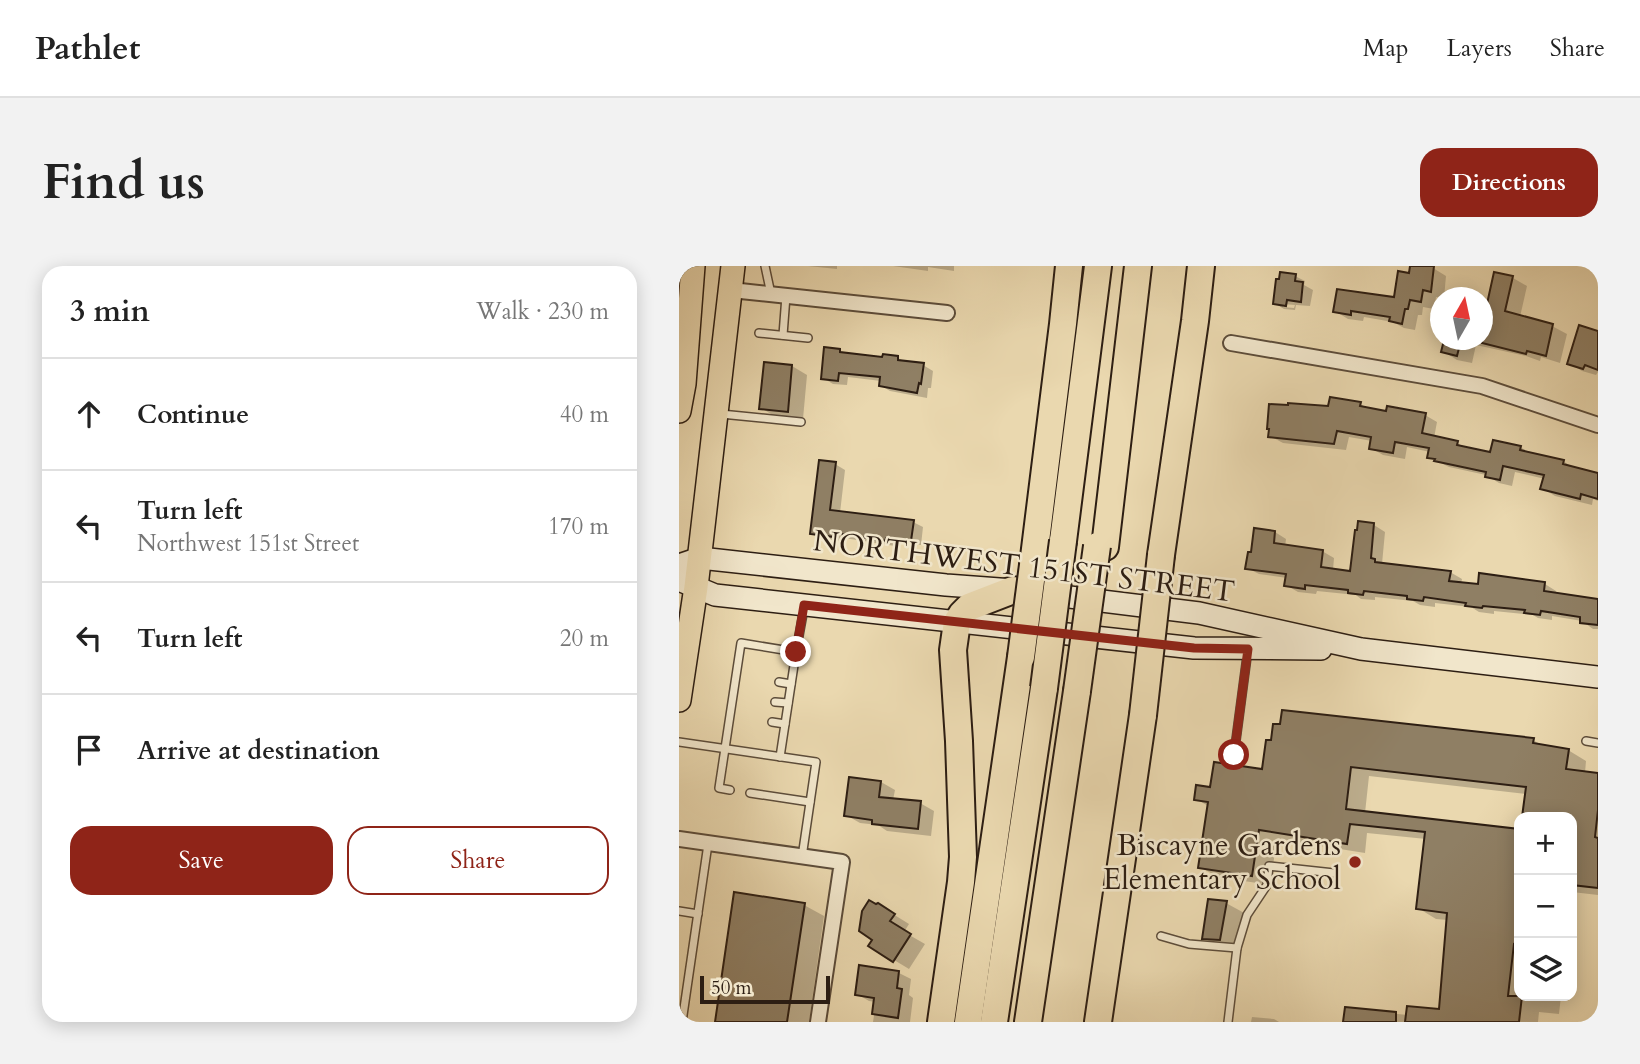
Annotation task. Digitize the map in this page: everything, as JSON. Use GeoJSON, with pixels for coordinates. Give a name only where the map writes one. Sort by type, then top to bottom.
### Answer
{"type":"FeatureCollection","features":[{"type":"Feature","properties":{"kind":"highway"},"geometry":{"type":"LineString","coordinates":[[968,1022],[1021,657],[1069,266]]}},
{"type":"Feature","properties":{"kind":"highway"},"geometry":{"type":"LineString","coordinates":[[994,1022],[1044,688],[1098,266]]}},
{"type":"Feature","properties":{"kind":"highway"},"geometry":{"type":"LineString","coordinates":[[1101,546],[1131,266]]}},
{"type":"Feature","properties":{"kind":"highway"},"geometry":{"type":"LineString","coordinates":[[1035,1022],[1138,266]]}},
{"type":"Feature","properties":{"kind":"highway"},"geometry":{"type":"LineString","coordinates":[[1098,1022],[1143,715],[1161,555],[1201,266]]}},
{"type":"Feature","properties":{"kind":"highway"},"geometry":{"type":"LineString","coordinates":[[941,1022],[963,857],[953,650],[957,622],[969,607],[1013,590]]}},
{"type":"Feature","properties":{"kind":"highway"},"geometry":{"type":"LineString","coordinates":[[1028,1022],[1081,691]]}},
{"type":"Feature","properties":{"kind":"main road"},"geometry":{"type":"LineString","coordinates":[[679,411],[684,383],[693,266]]}},
{"type":"Feature","properties":{"kind":"main road"},"geometry":{"type":"LineString","coordinates":[[679,700],[689,561],[716,413],[733,266]]}},
{"type":"Feature","properties":{"kind":"street"},"geometry":{"type":"LineString","coordinates":[[731,290],[947,313]]}},
{"type":"Feature","properties":{"kind":"street"},"geometry":{"type":"LineString","coordinates":[[1231,343],[1482,386],[1598,425]]}},
{"type":"Feature","properties":{"kind":"street","name":"NORTHWEST 151ST STREET"},"geometry":{"type":"LineString","coordinates":[[689,561],[1013,590],[1199,613],[1361,649],[1598,677]]}},
{"type":"Feature","properties":{"kind":"street","name":"NORTHWEST 151ST STREET"},"geometry":{"type":"LineString","coordinates":[[688,584],[715,595],[1194,648],[1361,649]]}},
{"type":"Feature","properties":{"kind":"street"},"geometry":{"type":"LineString","coordinates":[[1194,648],[1199,613]]}},
{"type":"Feature","properties":{"kind":"street"},"geometry":{"type":"LineString","coordinates":[[679,839],[842,862],[818,1022]]}},
{"type":"Feature","properties":{"kind":"lane"},"geometry":{"type":"LineString","coordinates":[[765,266],[779,295],[783,335]]}},
{"type":"Feature","properties":{"kind":"lane"},"geometry":{"type":"LineString","coordinates":[[759,333],[808,338]]}},
{"type":"Feature","properties":{"kind":"lane"},"geometry":{"type":"LineString","coordinates":[[716,413],[801,422]]}},
{"type":"Feature","properties":{"kind":"lane"},"geometry":{"type":"LineString","coordinates":[[780,757],[804,605]]}},
{"type":"Feature","properties":{"kind":"lane"},"geometry":{"type":"LineString","coordinates":[[730,790],[719,788],[724,749],[737,696],[741,643],[796,652]]}},
{"type":"Feature","properties":{"kind":"lane"},"geometry":{"type":"LineString","coordinates":[[1234,755],[1248,649]]}},
{"type":"Feature","properties":{"kind":"lane"},"geometry":{"type":"LineString","coordinates":[[779,682],[791,684]]}},
{"type":"Feature","properties":{"kind":"lane"},"geometry":{"type":"LineString","coordinates":[[775,702],[788,703]]}},
{"type":"Feature","properties":{"kind":"lane"},"geometry":{"type":"LineString","coordinates":[[772,722],[785,724]]}},
{"type":"Feature","properties":{"kind":"lane"},"geometry":{"type":"LineString","coordinates":[[1586,741],[1598,743]]}},
{"type":"Feature","properties":{"kind":"lane"},"geometry":{"type":"LineString","coordinates":[[679,742],[816,762],[802,857]]}},
{"type":"Feature","properties":{"kind":"lane"},"geometry":{"type":"LineString","coordinates":[[750,793],[810,802]]}},
{"type":"Feature","properties":{"kind":"lane"},"geometry":{"type":"LineString","coordinates":[[682,1022],[681,1006],[708,844]]}},
{"type":"Feature","properties":{"kind":"lane"},"geometry":{"type":"LineString","coordinates":[[1228,1022],[1237,948],[1247,915],[1266,885],[1269,866],[1334,873]]}},
{"type":"Feature","properties":{"kind":"lane"},"geometry":{"type":"LineString","coordinates":[[679,911],[698,914]]}},
{"type":"Feature","properties":{"kind":"lane"},"geometry":{"type":"LineString","coordinates":[[1161,936],[1189,944],[1237,948]]}},
{"type":"Feature","properties":{"kind":"building"},"geometry":{"type":"Polygon","coordinates":[[[1410,266],[1434,266],[1430,292],[1423,290],[1421,302],[1410,300],[1402,324],[1389,321],[1390,317],[1351,311],[1351,315],[1333,312],[1337,289],[1394,297],[1398,271],[1409,273],[1410,266]]]}},
{"type":"Feature","properties":{"kind":"building"},"geometry":{"type":"Polygon","coordinates":[[[1280,272],[1296,274],[1295,281],[1303,282],[1301,302],[1287,300],[1286,306],[1273,304],[1276,279],[1279,279],[1280,272]]]}},
{"type":"Feature","properties":{"kind":"building"},"geometry":{"type":"Polygon","coordinates":[[[1494,272],[1513,276],[1505,311],[1553,324],[1546,356],[1493,346],[1493,287],[1491,287],[1494,272]]]}},
{"type":"Feature","properties":{"kind":"building"},"geometry":{"type":"Polygon","coordinates":[[[1579,325],[1598,331],[1598,370],[1585,365],[1583,369],[1567,364],[1579,325]]]}},
{"type":"Feature","properties":{"kind":"building"},"geometry":{"type":"Polygon","coordinates":[[[824,347],[840,349],[840,352],[898,356],[898,360],[924,363],[921,384],[919,383],[917,393],[879,386],[880,377],[839,373],[838,381],[821,379],[824,347]]]}},
{"type":"Feature","properties":{"kind":"building"},"geometry":{"type":"Polygon","coordinates":[[[1442,350],[1458,350],[1457,356],[1442,350]]]}},
{"type":"Feature","properties":{"kind":"building"},"geometry":{"type":"Polygon","coordinates":[[[764,362],[792,365],[788,412],[759,409],[764,362]]]}},
{"type":"Feature","properties":{"kind":"building"},"geometry":{"type":"Polygon","coordinates":[[[1330,397],[1361,402],[1360,406],[1386,411],[1387,406],[1426,413],[1422,433],[1458,441],[1457,445],[1490,452],[1493,440],[1521,446],[1520,450],[1564,460],[1563,464],[1598,473],[1598,499],[1581,494],[1580,499],[1540,489],[1544,475],[1503,466],[1500,480],[1485,477],[1486,472],[1427,458],[1429,448],[1395,442],[1393,453],[1369,449],[1371,437],[1337,431],[1334,444],[1268,437],[1269,404],[1328,406],[1330,397]]]}},
{"type":"Feature","properties":{"kind":"building"},"geometry":{"type":"Polygon","coordinates":[[[819,460],[836,462],[830,510],[914,520],[911,541],[886,538],[885,541],[834,533],[834,537],[810,534],[819,460]]]}},
{"type":"Feature","properties":{"kind":"building"},"geometry":{"type":"Polygon","coordinates":[[[1358,521],[1374,523],[1371,558],[1375,559],[1375,562],[1451,571],[1449,581],[1478,584],[1479,573],[1545,582],[1544,591],[1598,599],[1598,625],[1580,623],[1580,617],[1541,611],[1540,615],[1524,613],[1525,610],[1465,606],[1466,603],[1424,597],[1423,601],[1407,599],[1407,596],[1364,591],[1363,595],[1348,593],[1348,590],[1305,585],[1305,589],[1284,586],[1286,574],[1245,569],[1248,552],[1251,552],[1254,528],[1275,531],[1274,543],[1323,550],[1321,567],[1350,571],[1358,521]]]}},
{"type":"Feature","properties":{"kind":"building"},"geometry":{"type":"Polygon","coordinates":[[[1282,710],[1534,738],[1533,743],[1569,749],[1566,769],[1598,773],[1595,837],[1598,838],[1598,888],[1577,886],[1577,812],[1523,812],[1526,787],[1351,767],[1346,809],[1514,828],[1514,944],[1508,996],[1514,996],[1514,1001],[1521,1001],[1519,1022],[1405,1022],[1407,1006],[1439,1009],[1447,913],[1416,909],[1425,832],[1350,824],[1347,844],[1259,830],[1252,876],[1198,868],[1208,802],[1194,800],[1196,785],[1210,787],[1214,762],[1262,769],[1266,740],[1271,740],[1273,724],[1280,724],[1282,710]]]}},
{"type":"Feature","properties":{"kind":"building"},"geometry":{"type":"Polygon","coordinates":[[[849,777],[881,781],[879,797],[921,801],[918,829],[872,824],[872,820],[844,816],[849,777]]]}},
{"type":"Feature","properties":{"kind":"building"},"geometry":{"type":"Polygon","coordinates":[[[734,892],[805,903],[787,1022],[715,1022],[734,892]]]}},
{"type":"Feature","properties":{"kind":"building"},"geometry":{"type":"Polygon","coordinates":[[[1208,899],[1227,901],[1220,940],[1202,939],[1208,899]]]}},
{"type":"Feature","properties":{"kind":"building"},"geometry":{"type":"Polygon","coordinates":[[[869,900],[895,914],[890,921],[911,934],[893,962],[868,946],[872,940],[859,931],[862,911],[869,900]]]}},
{"type":"Feature","properties":{"kind":"building"},"geometry":{"type":"Polygon","coordinates":[[[859,965],[899,971],[897,988],[902,989],[898,1018],[872,1014],[874,998],[855,995],[859,965]]]}},
{"type":"Feature","properties":{"kind":"building"},"geometry":{"type":"Polygon","coordinates":[[[1345,1007],[1396,1012],[1396,1022],[1343,1022],[1345,1007]]]}},
{"type":"Feature","properties":{"kind":"place","name":"Biscayne Gardens Elementary School"},"geometry":{"type":"Point","coordinates":[1355,862]}},
{"type":"Feature","properties":{"kind":"route"},"geometry":{"type":"LineString","coordinates":[[796,652],[804,605],[1194,648],[1248,649],[1234,755]]}}]}
